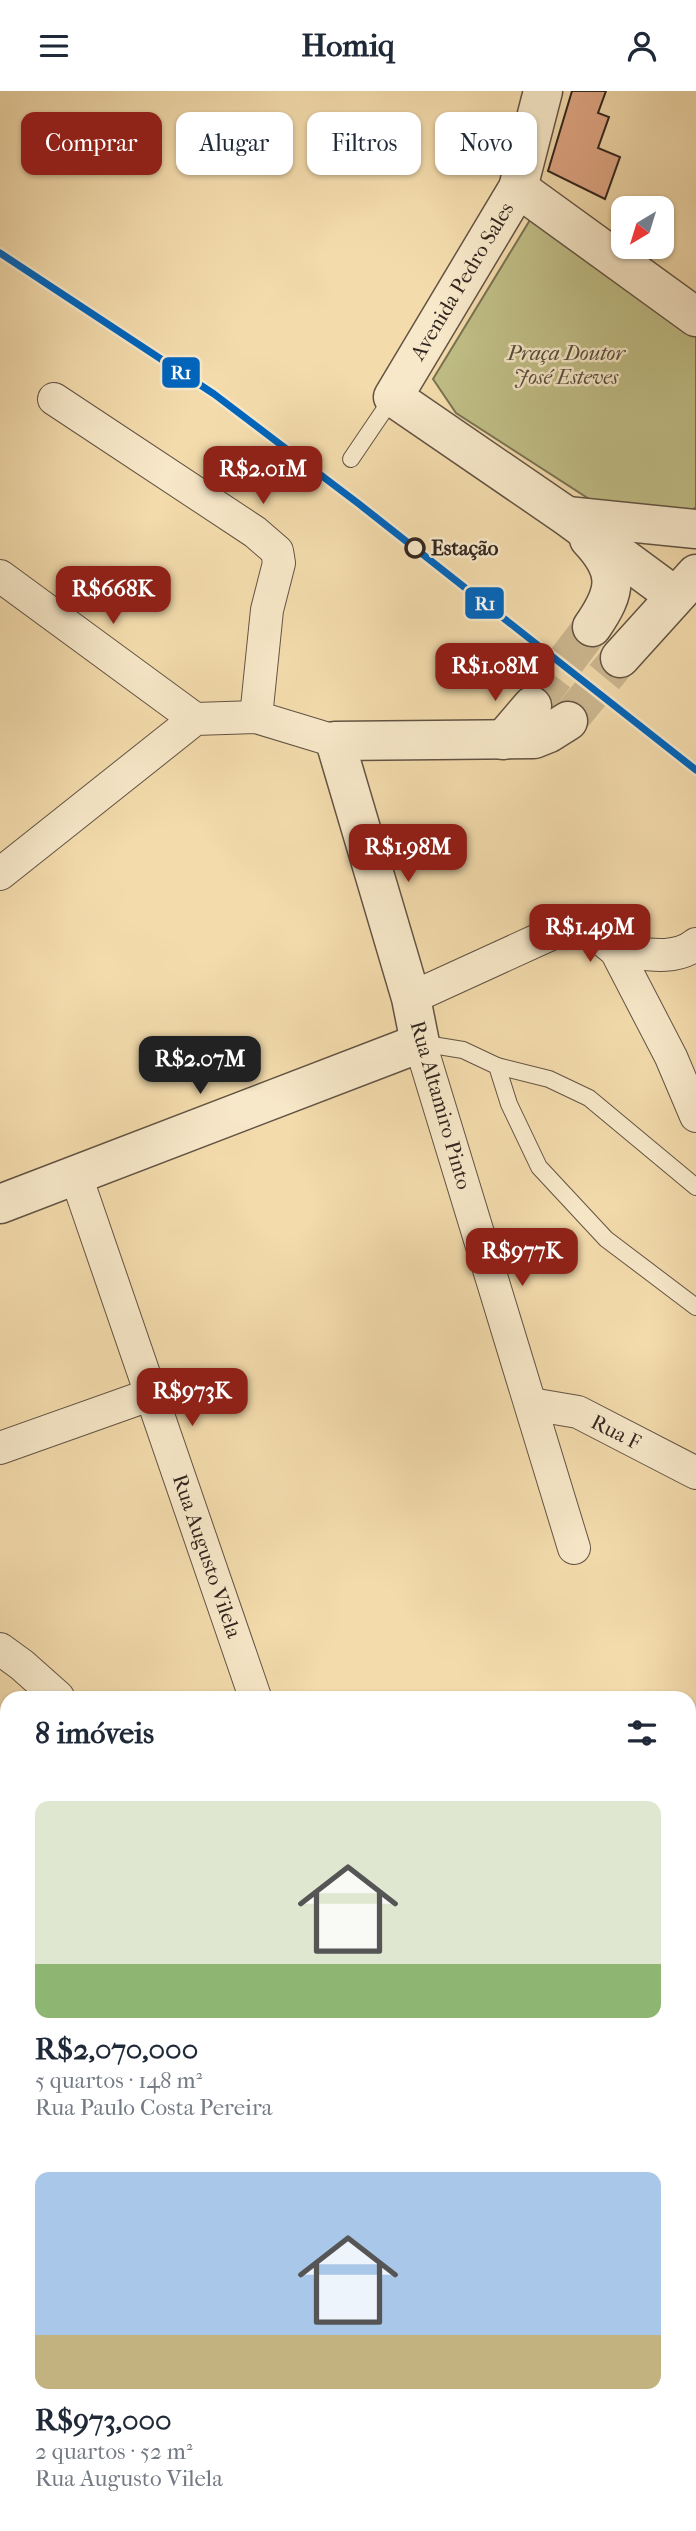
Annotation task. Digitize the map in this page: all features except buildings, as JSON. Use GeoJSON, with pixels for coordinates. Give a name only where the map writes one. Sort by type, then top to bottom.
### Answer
{"type":"FeatureCollection","features":[{"type":"Feature","properties":{"kind":"street","name":"Avenida Pedro Sales"},"geometry":{"type":"LineString","coordinates":[[393,397],[518,188],[543,91]]}},
{"type":"Feature","properties":{"kind":"street"},"geometry":{"type":"LineString","coordinates":[[518,188],[696,317]]}},
{"type":"Feature","properties":{"kind":"street"},"geometry":{"type":"LineString","coordinates":[[393,397],[565,515],[689,593],[620,658]]}},
{"type":"Feature","properties":{"kind":"street"},"geometry":{"type":"LineString","coordinates":[[54,399],[255,532],[277,551],[279,562],[266,621],[256,716]]}},
{"type":"Feature","properties":{"kind":"street"},"geometry":{"type":"LineString","coordinates":[[565,515],[696,529]]}},
{"type":"Feature","properties":{"kind":"street"},"geometry":{"type":"LineString","coordinates":[[565,515],[605,556],[610,568],[612,584],[606,607],[592,627]]}},
{"type":"Feature","properties":{"kind":"street"},"geometry":{"type":"LineString","coordinates":[[0,576],[195,719]]}},
{"type":"Feature","properties":{"kind":"street"},"geometry":{"type":"LineString","coordinates":[[503,740],[532,706]]}},
{"type":"Feature","properties":{"kind":"street"},"geometry":{"type":"LineString","coordinates":[[0,874],[195,719],[256,716],[334,741],[534,739],[568,721]]}},
{"type":"Feature","properties":{"kind":"street","name":"Rua Altamiro Pinto"},"geometry":{"type":"LineString","coordinates":[[334,741],[411,998],[420,1042],[574,1548]]}},
{"type":"Feature","properties":{"kind":"street"},"geometry":{"type":"LineString","coordinates":[[411,998],[551,934],[579,930],[599,937],[616,951],[671,1058],[696,1116]]}},
{"type":"Feature","properties":{"kind":"street"},"geometry":{"type":"LineString","coordinates":[[616,951],[668,955],[682,953],[696,944]]}},
{"type":"Feature","properties":{"kind":"street"},"geometry":{"type":"LineString","coordinates":[[0,1204],[420,1042]]}},
{"type":"Feature","properties":{"kind":"street","name":"Rua Augusto Vilela"},"geometry":{"type":"LineString","coordinates":[[76,1176],[253,1691]]}},
{"type":"Feature","properties":{"kind":"street"},"geometry":{"type":"LineString","coordinates":[[0,1448],[152,1394]]}},
{"type":"Feature","properties":{"kind":"street","name":"Rua F"},"geometry":{"type":"LineString","coordinates":[[531,1404],[578,1412],[696,1473]]}},
{"type":"Feature","properties":{"kind":"street"},"geometry":{"type":"LineString","coordinates":[[7,1663],[49,1691]]}},
{"type":"Feature","properties":{"kind":"lane","name":"Avenida Pedro Sales"},"geometry":{"type":"LineString","coordinates":[[351,459],[393,397]]}},
{"type":"Feature","properties":{"kind":"lane"},"geometry":{"type":"LineString","coordinates":[[420,1042],[463,1050],[497,1066],[549,1079],[589,1098],[696,1187]]}},
{"type":"Feature","properties":{"kind":"lane"},"geometry":{"type":"LineString","coordinates":[[497,1066],[509,1104],[539,1167],[606,1239],[696,1307]]}},
{"type":"Feature","properties":{"kind":"green space","name":"Praça Doutor José Esteves"},"geometry":{"type":"Polygon","coordinates":[[[530,220],[696,334],[696,507],[682,518],[617,517],[456,413],[433,379],[530,220]]]}},
{"type":"Feature","properties":{"kind":"tunnel"},"geometry":{"type":"LineString","coordinates":[[532,706],[592,627]]}},
{"type":"Feature","properties":{"kind":"tunnel"},"geometry":{"type":"LineString","coordinates":[[568,721],[620,658]]}},
{"type":"Feature","properties":{"kind":"transit line","name":"R1"},"geometry":{"type":"LineString","coordinates":[[0,253],[214,394],[359,504],[696,770]]}},
{"type":"Feature","properties":{"kind":"place","name":"Estação"},"geometry":{"type":"Point","coordinates":[415,548]}}]}
